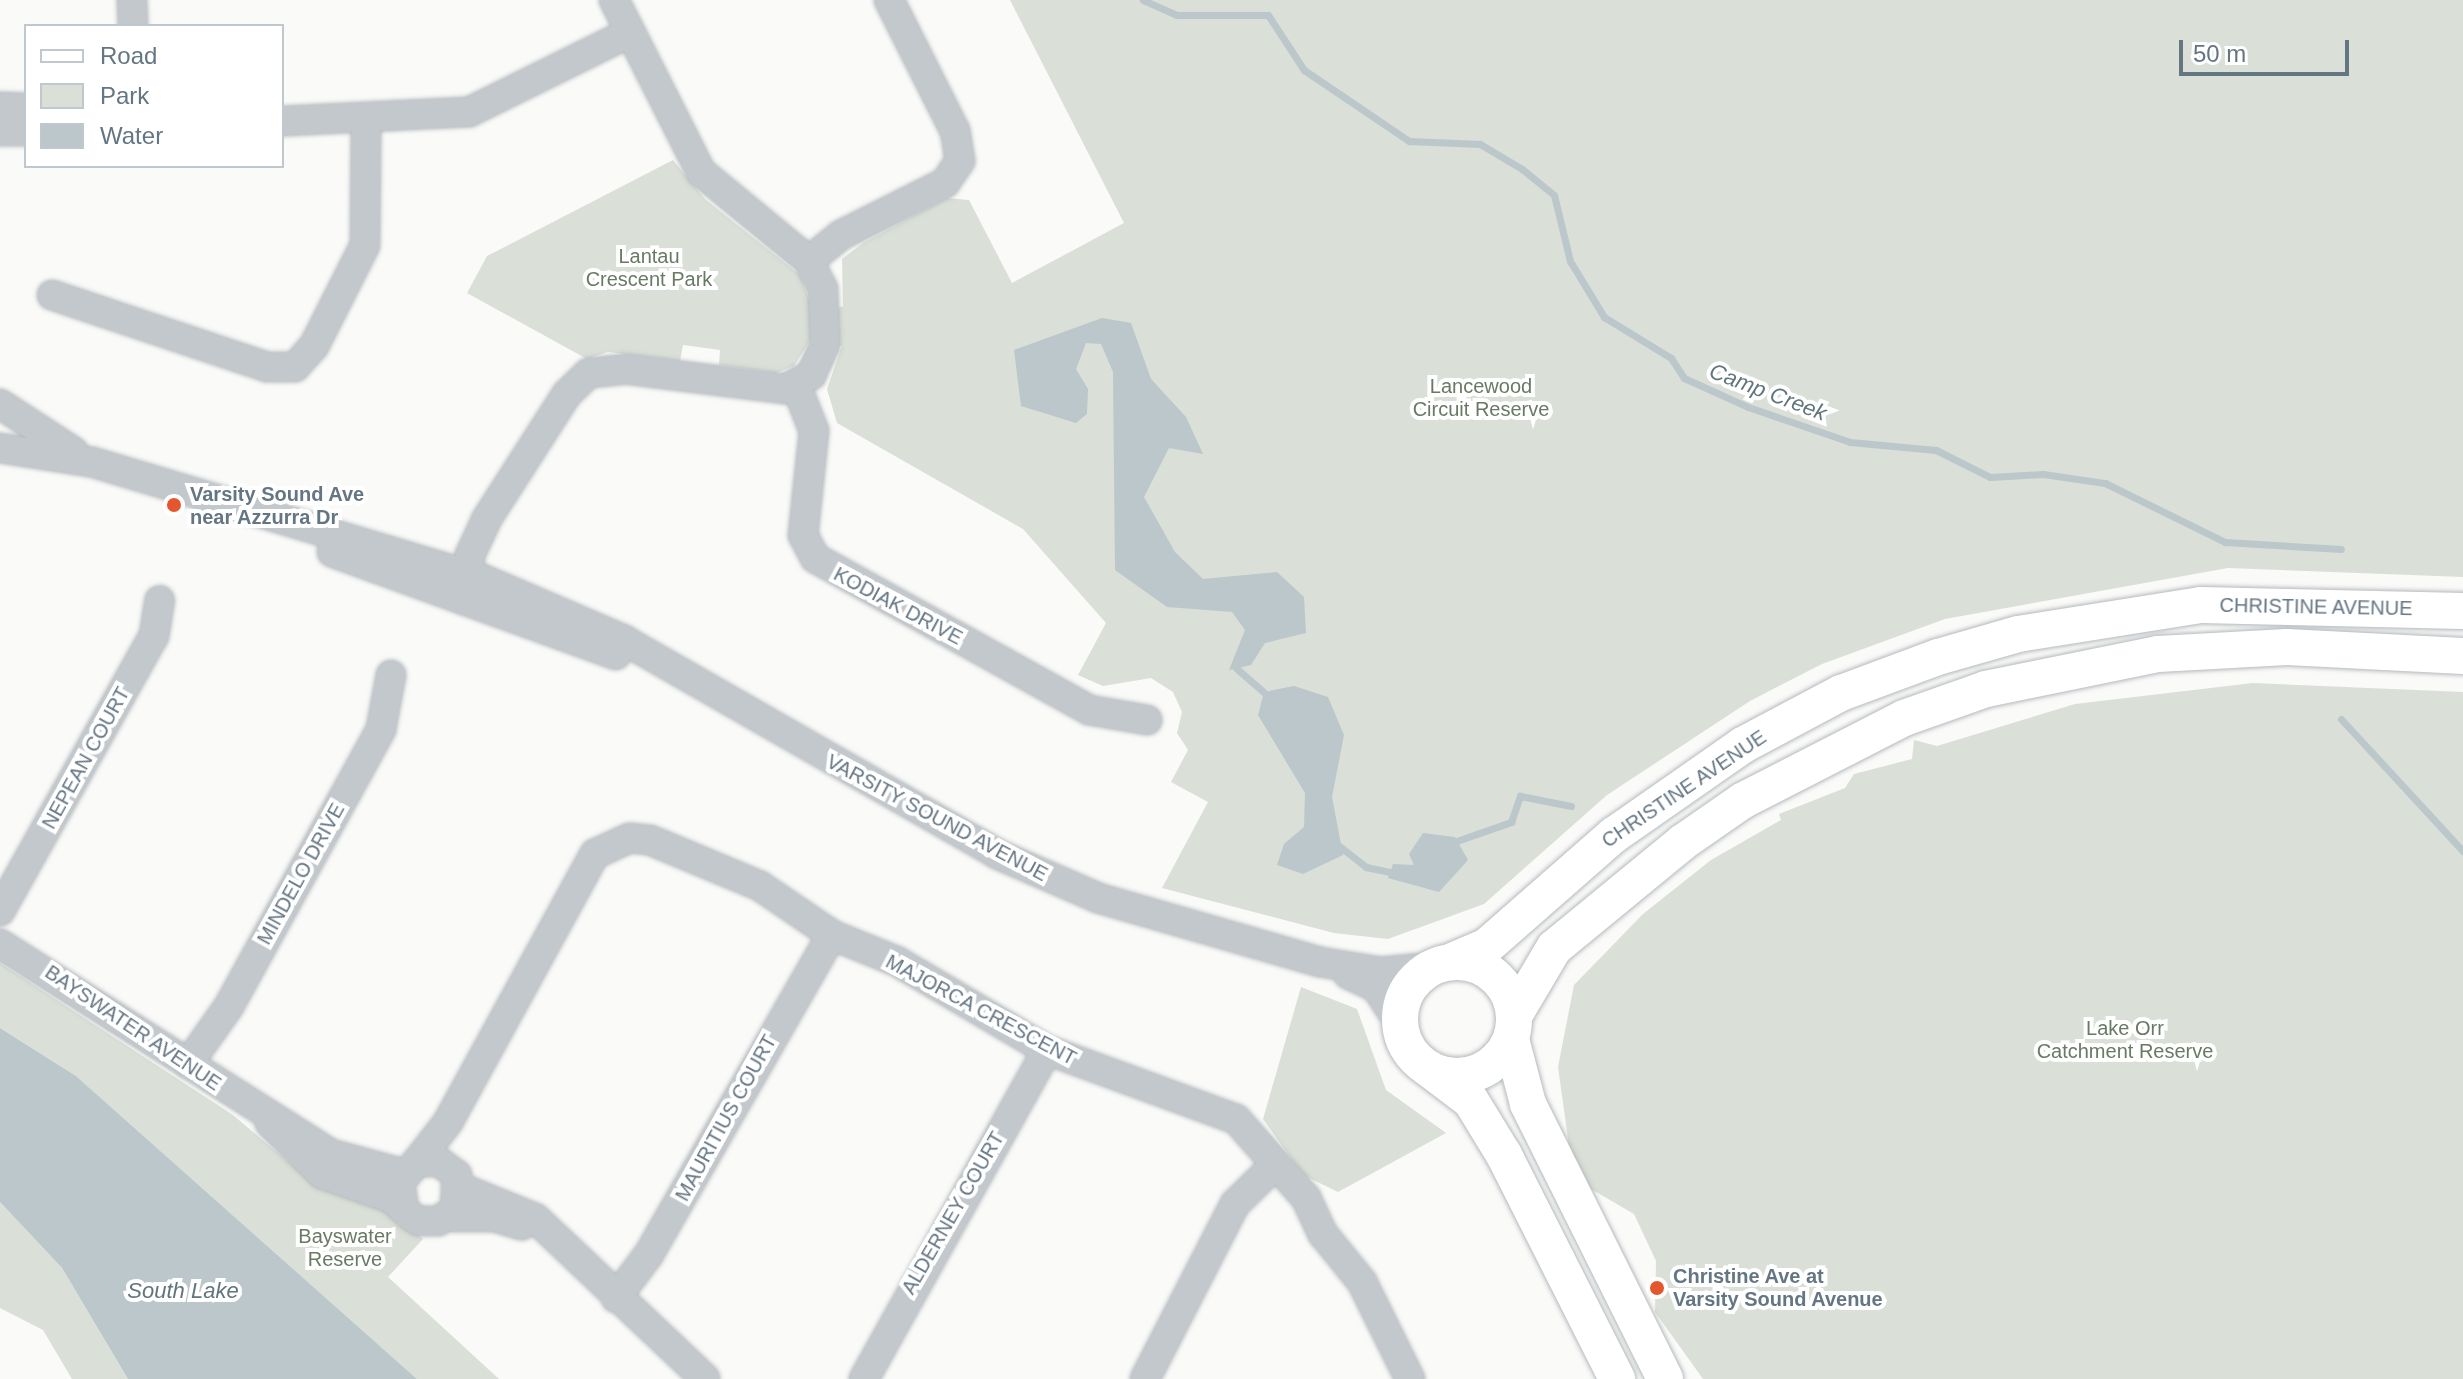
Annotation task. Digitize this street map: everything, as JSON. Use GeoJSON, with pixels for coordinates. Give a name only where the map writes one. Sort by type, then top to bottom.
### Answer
{"type":"FeatureCollection","features":[{"type":"Feature","properties":{"kind":"main road","name":"CHRISTINE AVENUE"},"geometry":{"type":"LineString","coordinates":[[1442,964],[1487,946],[1614,835],[1743,745],[1841,693],[1925,661],[2018,634],[2201,605],[2463,611]]}},
{"type":"Feature","properties":{"kind":"main road","name":"CHRISTINE AVENUE"},"geometry":{"type":"LineString","coordinates":[[1513,1027],[1554,948],[1683,842],[1755,793],[1904,718],[1986,689],[2158,654],[2287,647],[2463,656]]}},
{"type":"Feature","properties":{"kind":"main road"},"geometry":{"type":"LineString","coordinates":[[1617,1379],[1504,1155],[1471,1101],[1430,1070],[1404,1042],[1400,1024],[1407,991],[1442,964],[1499,979],[1513,1027],[1528,1104],[1665,1379]]}},
{"type":"Feature","properties":{"kind":"main road"},"geometry":{"type":"LineString","coordinates":[[1430,1070],[1468,1076],[1486,1069],[1513,1027]]}},
{"type":"Feature","properties":{"kind":"street"},"geometry":{"type":"LineString","coordinates":[[132,0],[133,24]]}},
{"type":"Feature","properties":{"kind":"street"},"geometry":{"type":"LineString","coordinates":[[470,584],[486,520],[519,477],[567,394],[589,373],[625,369],[771,389],[796,385],[816,368],[825,345],[823,289],[809,261],[701,172],[614,0]]}},
{"type":"Feature","properties":{"kind":"street"},"geometry":{"type":"LineString","coordinates":[[809,261],[841,235],[945,183],[960,161],[955,131],[889,0]]}},
{"type":"Feature","properties":{"kind":"street"},"geometry":{"type":"LineString","coordinates":[[284,121],[366,120],[469,112],[629,33]]}},
{"type":"Feature","properties":{"kind":"street"},"geometry":{"type":"LineString","coordinates":[[0,107],[24,108]]}},
{"type":"Feature","properties":{"kind":"street"},"geometry":{"type":"LineString","coordinates":[[52,295],[267,367],[295,367],[314,346],[365,245],[366,120]]}},
{"type":"Feature","properties":{"kind":"street"},"geometry":{"type":"LineString","coordinates":[[0,131],[24,131]]}},
{"type":"Feature","properties":{"kind":"street","name":"KODIAK DRIVE"},"geometry":{"type":"LineString","coordinates":[[796,385],[814,431],[803,535],[815,558],[1089,710],[1147,720]]}},
{"type":"Feature","properties":{"kind":"street","name":"VARSITY SOUND AVENUE"},"geometry":{"type":"LineString","coordinates":[[0,404],[92,462]]}},
{"type":"Feature","properties":{"kind":"street","name":"VARSITY SOUND AVENUE"},"geometry":{"type":"LineString","coordinates":[[0,448],[92,462],[470,584],[648,669],[661,667],[1049,879],[1320,962],[1376,987],[1400,1024]]}},
{"type":"Feature","properties":{"kind":"street","name":"NEPEAN COURT"},"geometry":{"type":"LineString","coordinates":[[0,911],[154,636],[160,600]]}},
{"type":"Feature","properties":{"kind":"street","name":"MINDELO DRIVE"},"geometry":{"type":"LineString","coordinates":[[188,1064],[229,1006],[381,729],[391,675]]}},
{"type":"Feature","properties":{"kind":"street","name":"MAJORCA CRESCENT"},"geometry":{"type":"LineString","coordinates":[[410,1168],[448,1122],[582,874],[612,842],[650,840],[727,871],[832,935],[898,962],[1047,1050],[1236,1119],[1275,1165],[1362,1282],[1410,1379]]}},
{"type":"Feature","properties":{"kind":"street","name":"MAURITIUS COURT"},"geometry":{"type":"LineString","coordinates":[[616,1298],[649,1254],[832,935]]}},
{"type":"Feature","properties":{"kind":"street","name":"BAYSWATER AVENUE"},"geometry":{"type":"LineString","coordinates":[[0,944],[264,1116],[331,1154],[455,1177],[535,1218],[558,1245],[705,1379]]}},
{"type":"Feature","properties":{"kind":"street","name":"VARSITY SOUND AVENUE"},"geometry":{"type":"LineString","coordinates":[[1320,962],[1381,972],[1442,964]]}},
{"type":"Feature","properties":{"kind":"street","name":"ALDERNEY COURT"},"geometry":{"type":"LineString","coordinates":[[864,1379],[1047,1050]]}},
{"type":"Feature","properties":{"kind":"street","name":"BAYSWATER AVENUE"},"geometry":{"type":"LineString","coordinates":[[264,1116],[322,1174],[429,1223],[447,1217],[495,1217],[558,1245]]}},
{"type":"Feature","properties":{"kind":"street","name":"MAJORCA CRESCENT"},"geometry":{"type":"LineString","coordinates":[[448,1122],[455,1177]]}},
{"type":"Feature","properties":{"kind":"street"},"geometry":{"type":"LineString","coordinates":[[1145,1379],[1235,1204],[1275,1165]]}},
{"type":"Feature","properties":{"kind":"street"},"geometry":{"type":"LineString","coordinates":[[404,1209],[410,1168]]}},
{"type":"Feature","properties":{"kind":"street"},"geometry":{"type":"LineString","coordinates":[[447,1217],[455,1177]]}},
{"type":"Feature","properties":{"kind":"green space","name":"Lancewood Circuit Reserve"},"geometry":{"type":"Polygon","coordinates":[[[1010,0],[2463,0],[2463,577],[2228,568],[1945,619],[1822,664],[1750,701],[1607,795],[1484,904],[1388,939],[1334,933],[1162,888],[1208,802],[1171,782],[1188,750],[1177,733],[1182,712],[1173,692],[1151,678],[1103,686],[1078,675],[1106,623],[1023,529],[837,423],[827,389],[842,346],[833,346],[835,309],[843,306],[842,259],[863,243],[947,198],[969,200],[1012,283],[1124,223],[1010,0]]]}},
{"type":"Feature","properties":{"kind":"green space","name":"Lantau Crescent Park"},"geometry":{"type":"Polygon","coordinates":[[[673,160],[705,199],[800,275],[812,307],[811,339],[794,366],[776,373],[719,365],[720,350],[683,345],[680,361],[608,352],[587,359],[467,293],[487,256],[673,160]]]}},
{"type":"Feature","properties":{"kind":"green space","name":"Lake Orr Catchment Reserve"},"geometry":{"type":"Polygon","coordinates":[[[2253,683],[2463,692],[2463,1379],[1703,1379],[1655,1312],[1656,1261],[1634,1214],[1591,1189],[1569,1146],[1558,1067],[1574,985],[1643,914],[1711,860],[1781,820],[1779,814],[1845,788],[1854,774],[1912,759],[1914,740],[1937,746],[2075,704],[2253,683]]]}},
{"type":"Feature","properties":{"kind":"green space","name":"Bayswater Reserve"},"geometry":{"type":"Polygon","coordinates":[[[0,963],[233,1115],[303,1174],[379,1202],[423,1239],[388,1277],[499,1379],[417,1379],[76,1076],[0,1028],[0,963]]]}},
{"type":"Feature","properties":{"kind":"green space"},"geometry":{"type":"Polygon","coordinates":[[[1301,987],[1357,1009],[1386,1090],[1446,1133],[1338,1192],[1303,1175],[1263,1119],[1301,987]]]}},
{"type":"Feature","properties":{"kind":"green space"},"geometry":{"type":"Polygon","coordinates":[[[0,1202],[62,1268],[128,1379],[72,1379],[43,1330],[0,1308],[0,1202]]]}},
{"type":"Feature","properties":{"kind":"water"},"geometry":{"type":"Polygon","coordinates":[[[1102,318],[1131,323],[1151,379],[1186,417],[1203,454],[1169,448],[1144,497],[1175,552],[1203,579],[1277,572],[1304,597],[1306,633],[1265,643],[1251,665],[1229,670],[1245,630],[1232,612],[1167,607],[1115,570],[1113,372],[1101,344],[1086,343],[1076,369],[1088,389],[1087,414],[1076,423],[1021,406],[1014,350],[1102,318]]]}},
{"type":"Feature","properties":{"kind":"water"},"geometry":{"type":"Polygon","coordinates":[[[1294,686],[1328,697],[1344,735],[1332,797],[1343,855],[1303,874],[1277,865],[1284,844],[1304,827],[1305,793],[1258,715],[1264,692],[1294,686]]]}},
{"type":"Feature","properties":{"kind":"water"},"geometry":{"type":"Polygon","coordinates":[[[1423,833],[1455,837],[1468,860],[1439,892],[1388,878],[1393,864],[1414,865],[1409,854],[1423,833]]]}},
{"type":"Feature","properties":{"kind":"water","name":"South Lake"},"geometry":{"type":"Polygon","coordinates":[[[0,1028],[76,1076],[417,1379],[128,1379],[62,1268],[0,1202],[0,1028]]]}},
{"type":"Feature","properties":{"kind":"waterway","name":"Camp Creek"},"geometry":{"type":"LineString","coordinates":[[1143,0],[1177,15],[1268,15],[1304,70],[1409,141],[1480,144],[1522,169],[1554,195],[1570,261],[1604,317],[1671,358],[1684,378],[1748,407],[1850,442],[1936,450],[1990,477],[2043,474],[2105,483],[2225,542],[2341,549]]}},
{"type":"Feature","properties":{"kind":"waterway"},"geometry":{"type":"LineString","coordinates":[[1236,668],[1264,692]]}},
{"type":"Feature","properties":{"kind":"waterway","name":"Camp Creek"},"geometry":{"type":"LineString","coordinates":[[2341,719],[2463,851]]}},
{"type":"Feature","properties":{"kind":"waterway"},"geometry":{"type":"LineString","coordinates":[[1451,843],[1511,822],[1520,796],[1571,806]]}},
{"type":"Feature","properties":{"kind":"waterway"},"geometry":{"type":"LineString","coordinates":[[1338,845],[1366,867],[1398,874]]}},
{"type":"Feature","properties":{"kind":"place","name":"Varsity Sound Ave near Azzurra Dr"},"geometry":{"type":"Point","coordinates":[174,505]}},
{"type":"Feature","properties":{"kind":"place","name":"Christine Ave at Varsity Sound Avenue"},"geometry":{"type":"Point","coordinates":[1657,1288]}}]}
